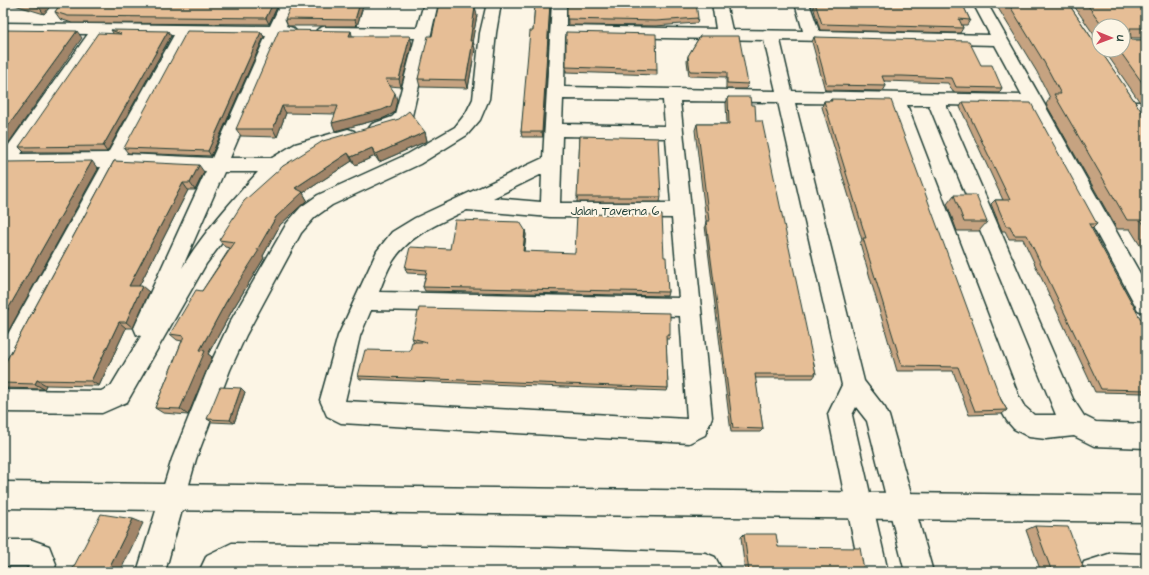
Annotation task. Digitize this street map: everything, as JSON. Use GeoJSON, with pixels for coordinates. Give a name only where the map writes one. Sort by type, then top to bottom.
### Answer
{"type":"FeatureCollection","features":[{"type":"Feature","properties":{"kind":"street"},"geometry":{"type":"LineString","coordinates":[[113,398],[218,165],[288,3]]}},
{"type":"Feature","properties":{"kind":"street"},"geometry":{"type":"LineString","coordinates":[[3,400],[102,402],[119,394],[199,258],[237,208],[275,165],[301,149],[398,122],[403,116],[431,3]]}},
{"type":"Feature","properties":{"kind":"street"},"geometry":{"type":"LineString","coordinates":[[151,572],[184,459],[219,369],[238,329],[294,228],[308,212],[326,200],[414,159],[461,131],[474,116],[481,99],[488,33],[494,3]]}},
{"type":"Feature","properties":{"kind":"street"},"geometry":{"type":"LineString","coordinates":[[550,210],[559,3]]}},
{"type":"Feature","properties":{"kind":"street"},"geometry":{"type":"LineString","coordinates":[[719,3],[725,35]]}},
{"type":"Feature","properties":{"kind":"street"},"geometry":{"type":"LineString","coordinates":[[802,3],[813,37]]}},
{"type":"Feature","properties":{"kind":"street"},"geometry":{"type":"LineString","coordinates":[[980,3],[1146,304]]}},
{"type":"Feature","properties":{"kind":"street"},"geometry":{"type":"LineString","coordinates":[[44,28],[53,16]]}},
{"type":"Feature","properties":{"kind":"street"},"geometry":{"type":"LineString","coordinates":[[3,28],[424,33]]}},
{"type":"Feature","properties":{"kind":"street"},"geometry":{"type":"LineString","coordinates":[[4,163],[98,30]]}},
{"type":"Feature","properties":{"kind":"street"},"geometry":{"type":"LineString","coordinates":[[3,365],[184,30]]}},
{"type":"Feature","properties":{"kind":"street"},"geometry":{"type":"LineString","coordinates":[[558,31],[1000,40]]}},
{"type":"Feature","properties":{"kind":"street"},"geometry":{"type":"LineString","coordinates":[[771,36],[854,386],[877,416],[919,572]]}},
{"type":"Feature","properties":{"kind":"street"},"geometry":{"type":"LineString","coordinates":[[556,93],[1034,100]]}},
{"type":"Feature","properties":{"kind":"street"},"geometry":{"type":"LineString","coordinates":[[552,162],[422,223],[399,238],[384,257],[350,336],[332,400],[335,408],[341,412],[689,431],[697,427],[700,417],[671,95]]}},
{"type":"Feature","properties":{"kind":"street"},"geometry":{"type":"LineString","coordinates":[[896,99],[1006,396],[1016,416],[1028,426],[1049,427],[1076,424]]}},
{"type":"Feature","properties":{"kind":"street"},"geometry":{"type":"LineString","coordinates":[[935,99],[1064,407],[1076,424],[1094,434],[1146,436]]}},
{"type":"Feature","properties":{"kind":"street"},"geometry":{"type":"LineString","coordinates":[[554,130],[674,132]]}},
{"type":"Feature","properties":{"kind":"street"},"geometry":{"type":"LineString","coordinates":[[4,163],[113,160],[218,165],[275,165]]}},
{"type":"Feature","properties":{"kind":"street","name":"Jalan Taverna 6"},"geometry":{"type":"LineString","coordinates":[[464,203],[550,210],[681,211]]}},
{"type":"Feature","properties":{"kind":"street"},"geometry":{"type":"LineString","coordinates":[[364,301],[691,307]]}},
{"type":"Feature","properties":{"kind":"street"},"geometry":{"type":"LineString","coordinates":[[854,386],[840,414],[842,429],[874,572]]}},
{"type":"Feature","properties":{"kind":"street"},"geometry":{"type":"LineString","coordinates":[[3,495],[173,498],[860,504],[1146,509]]}},
{"type":"Feature","properties":{"kind":"street"},"geometry":{"type":"LineString","coordinates":[[3,553],[32,553],[40,556],[43,564],[40,572]]}},
{"type":"Feature","properties":{"kind":"street"},"geometry":{"type":"LineString","coordinates":[[213,572],[217,565],[232,556],[548,566],[705,567],[709,572]]}},
{"type":"Feature","properties":{"kind":"street"},"geometry":{"type":"LineString","coordinates":[[1094,572],[1112,566],[1139,569]]}},
{"type":"Feature","properties":{"kind":"building"},"geometry":{"type":"Polygon","coordinates":[[[24,3],[42,3],[39,7],[24,3]]]}},
{"type":"Feature","properties":{"kind":"building"},"geometry":{"type":"Polygon","coordinates":[[[61,3],[273,3],[266,18],[68,16],[55,12],[61,3]]]}},
{"type":"Feature","properties":{"kind":"building"},"geometry":{"type":"Polygon","coordinates":[[[292,3],[360,3],[355,20],[285,19],[292,3]]]}},
{"type":"Feature","properties":{"kind":"building"},"geometry":{"type":"Polygon","coordinates":[[[439,3],[472,3],[471,7],[475,7],[470,41],[473,41],[466,80],[418,79],[428,36],[432,36],[439,3]]]}},
{"type":"Feature","properties":{"kind":"building"},"geometry":{"type":"Polygon","coordinates":[[[535,3],[550,3],[542,132],[521,132],[530,31],[533,31],[535,3]]]}},
{"type":"Feature","properties":{"kind":"building"},"geometry":{"type":"Polygon","coordinates":[[[567,3],[696,3],[698,18],[656,21],[567,19],[567,3]]]}},
{"type":"Feature","properties":{"kind":"building"},"geometry":{"type":"Polygon","coordinates":[[[815,3],[962,3],[970,20],[959,19],[963,28],[822,24],[815,3]]]}},
{"type":"Feature","properties":{"kind":"building"},"geometry":{"type":"Polygon","coordinates":[[[1008,3],[1068,3],[1091,37],[1091,58],[1105,58],[1146,118],[1146,228],[1141,220],[1127,220],[1054,94],[1061,94],[1044,62],[1008,3]]]}},
{"type":"Feature","properties":{"kind":"building"},"geometry":{"type":"Polygon","coordinates":[[[1086,3],[1146,3],[1146,28],[1131,28],[1131,18],[1097,18],[1086,3]]]}},
{"type":"Feature","properties":{"kind":"building"},"geometry":{"type":"Polygon","coordinates":[[[3,30],[77,31],[3,133],[3,30]]]}},
{"type":"Feature","properties":{"kind":"building"},"geometry":{"type":"Polygon","coordinates":[[[111,30],[168,31],[103,146],[19,147],[98,33],[121,34],[111,30]]]}},
{"type":"Feature","properties":{"kind":"building"},"geometry":{"type":"Polygon","coordinates":[[[279,30],[351,31],[349,36],[410,36],[399,79],[385,79],[395,93],[391,106],[382,110],[332,123],[338,106],[282,106],[273,129],[236,129],[279,30]]]}},
{"type":"Feature","properties":{"kind":"building"},"geometry":{"type":"Polygon","coordinates":[[[187,31],[261,32],[208,151],[124,148],[187,31]]]}},
{"type":"Feature","properties":{"kind":"building"},"geometry":{"type":"Polygon","coordinates":[[[566,32],[656,34],[657,70],[566,67],[566,32]]]}},
{"type":"Feature","properties":{"kind":"building"},"geometry":{"type":"Polygon","coordinates":[[[700,36],[739,36],[748,84],[727,83],[727,72],[690,71],[688,56],[700,36]]]}},
{"type":"Feature","properties":{"kind":"building"},"geometry":{"type":"Polygon","coordinates":[[[814,37],[969,41],[981,65],[992,65],[1002,88],[956,87],[952,78],[902,76],[882,76],[886,86],[827,85],[814,37]]]}},
{"type":"Feature","properties":{"kind":"building"},"geometry":{"type":"Polygon","coordinates":[[[1131,40],[1146,40],[1146,88],[1125,58],[1131,58],[1131,40]]]}},
{"type":"Feature","properties":{"kind":"building"},"geometry":{"type":"Polygon","coordinates":[[[728,97],[750,97],[751,105],[755,105],[756,121],[762,121],[816,374],[755,374],[763,429],[733,428],[706,221],[709,221],[697,124],[729,124],[728,97]]]}},
{"type":"Feature","properties":{"kind":"building"},"geometry":{"type":"Polygon","coordinates":[[[831,99],[891,100],[1001,400],[1007,410],[975,411],[958,367],[902,366],[863,238],[866,238],[824,101],[832,101],[831,99]]]}},
{"type":"Feature","properties":{"kind":"building"},"geometry":{"type":"Polygon","coordinates":[[[963,102],[1031,103],[1097,224],[1089,224],[1146,329],[1146,390],[1101,389],[1027,235],[1014,235],[1010,226],[1006,226],[995,200],[1010,200],[963,102]]]}},
{"type":"Feature","properties":{"kind":"building"},"geometry":{"type":"Polygon","coordinates":[[[409,111],[425,132],[376,154],[372,148],[351,157],[348,153],[295,188],[303,192],[276,217],[257,250],[259,250],[226,302],[200,350],[205,351],[180,409],[155,408],[184,336],[170,334],[196,290],[202,291],[235,242],[219,240],[244,201],[283,166],[323,141],[399,119],[409,111]]]}},
{"type":"Feature","properties":{"kind":"building"},"geometry":{"type":"Polygon","coordinates":[[[580,136],[658,138],[661,197],[577,197],[580,136]]]}},
{"type":"Feature","properties":{"kind":"building"},"geometry":{"type":"Polygon","coordinates":[[[92,161],[3,318],[3,166],[5,162],[92,161]]]}},
{"type":"Feature","properties":{"kind":"building"},"geometry":{"type":"Polygon","coordinates":[[[114,161],[199,165],[190,183],[183,183],[129,286],[142,286],[126,322],[119,322],[91,381],[37,380],[35,384],[3,383],[3,367],[114,161]]]}},
{"type":"Feature","properties":{"kind":"building"},"geometry":{"type":"Polygon","coordinates":[[[954,195],[976,195],[987,222],[964,222],[954,195]]]}},
{"type":"Feature","properties":{"kind":"building"},"geometry":{"type":"Polygon","coordinates":[[[577,214],[662,215],[664,257],[666,257],[668,292],[423,287],[427,270],[405,268],[410,247],[450,249],[455,220],[520,222],[525,230],[523,251],[575,253],[577,214]]]}},
{"type":"Feature","properties":{"kind":"building"},"geometry":{"type":"Polygon","coordinates":[[[419,308],[670,313],[670,335],[666,335],[668,388],[358,376],[365,350],[410,351],[412,342],[427,342],[412,338],[419,308]]]}},
{"type":"Feature","properties":{"kind":"building"},"geometry":{"type":"Polygon","coordinates":[[[220,387],[241,388],[230,420],[207,419],[220,387]]]}},
{"type":"Feature","properties":{"kind":"building"},"geometry":{"type":"Polygon","coordinates":[[[101,514],[133,519],[107,572],[71,572],[101,514]]]}},
{"type":"Feature","properties":{"kind":"building"},"geometry":{"type":"Polygon","coordinates":[[[1035,526],[1068,527],[1085,572],[1052,572],[1035,526]]]}},
{"type":"Feature","properties":{"kind":"building"},"geometry":{"type":"Polygon","coordinates":[[[744,534],[776,534],[778,547],[860,548],[864,570],[871,572],[749,572],[744,534]]]}}]}
